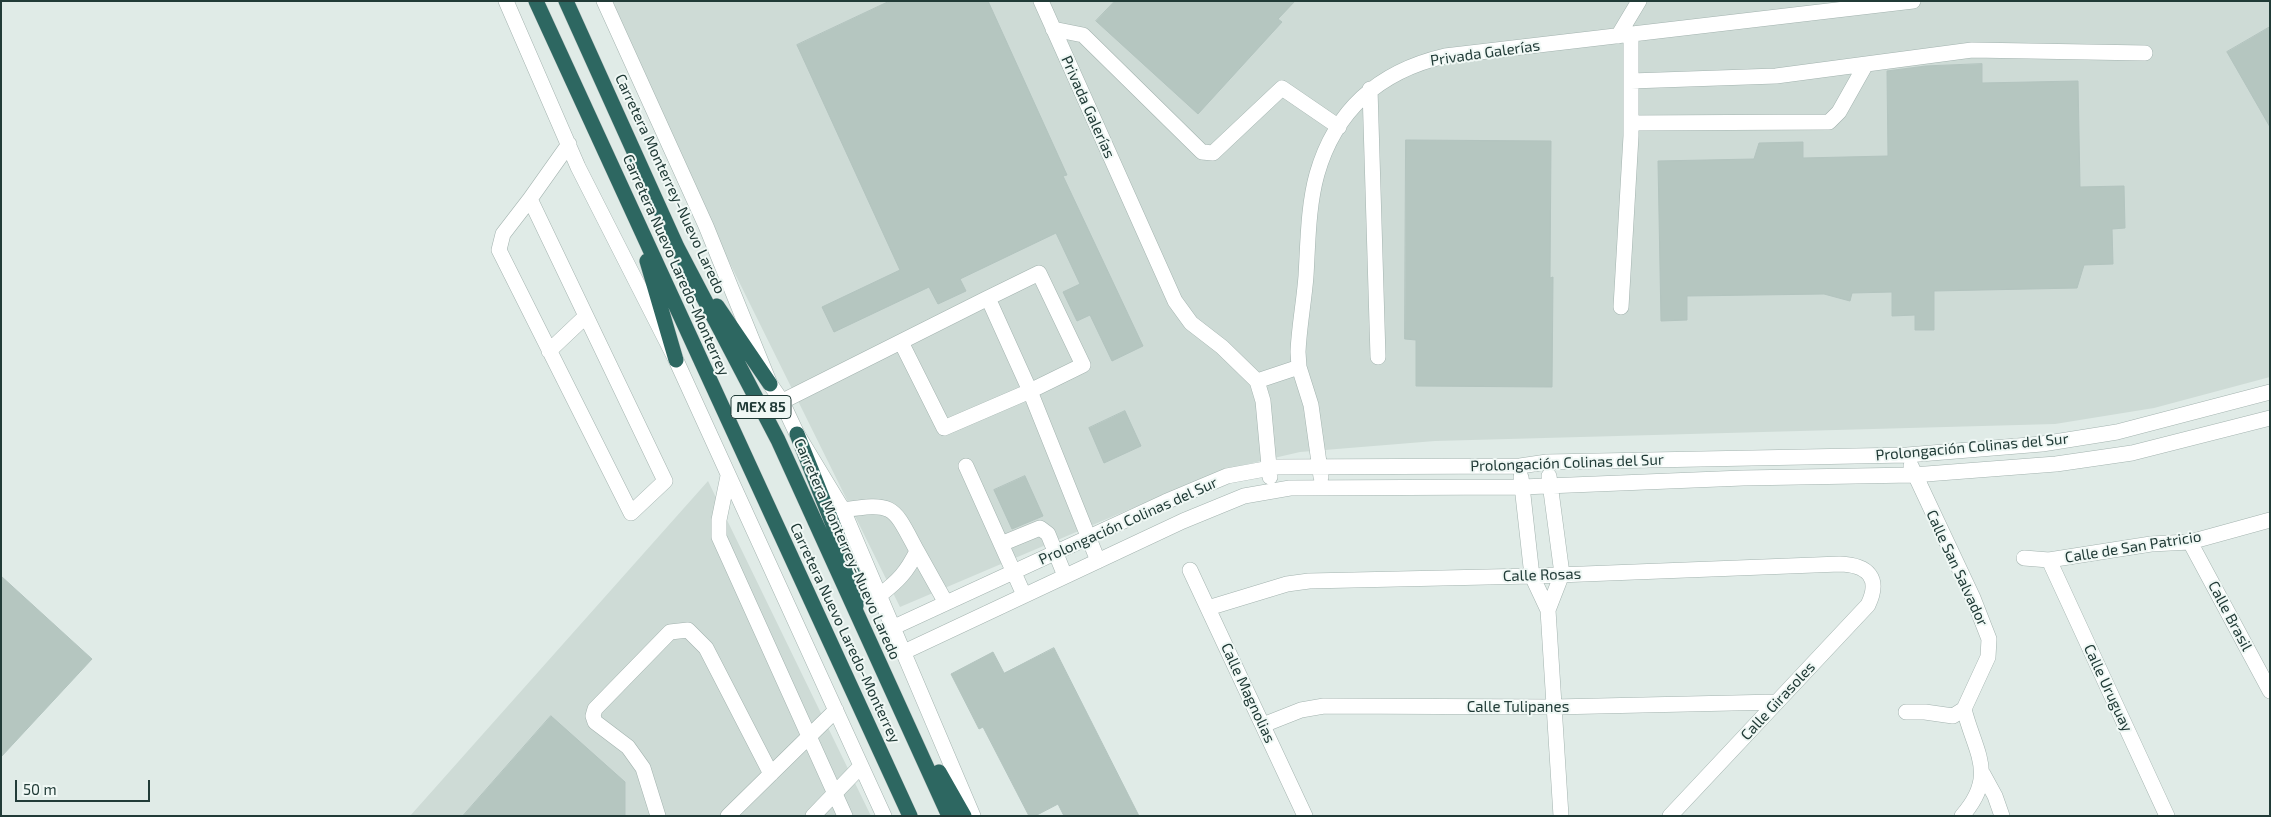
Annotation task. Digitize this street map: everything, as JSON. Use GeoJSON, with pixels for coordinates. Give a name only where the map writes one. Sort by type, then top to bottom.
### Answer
{"type":"FeatureCollection","features":[{"type":"Feature","properties":{"kind":"highway","name":"Carretera Nuevo Laredo-Monterrey"},"geometry":{"type":"LineString","coordinates":[[536,1],[910,816]]}},
{"type":"Feature","properties":{"kind":"highway","name":"Carretera Monterrey-Nuevo Laredo"},"geometry":{"type":"LineString","coordinates":[[566,1],[677,247],[778,440],[924,757],[949,816]]}},
{"type":"Feature","properties":{"kind":"highway"},"geometry":{"type":"LineString","coordinates":[[632,209],[676,360]]}},
{"type":"Feature","properties":{"kind":"highway"},"geometry":{"type":"LineString","coordinates":[[677,247],[770,384]]}},
{"type":"Feature","properties":{"kind":"highway"},"geometry":{"type":"LineString","coordinates":[[797,434],[854,580],[857,615]]}},
{"type":"Feature","properties":{"kind":"highway"},"geometry":{"type":"LineString","coordinates":[[924,757],[936,767],[964,816]]}},
{"type":"Feature","properties":{"kind":"street"},"geometry":{"type":"LineString","coordinates":[[506,1],[570,144],[578,167],[676,360],[884,816]]}},
{"type":"Feature","properties":{"kind":"street"},"geometry":{"type":"LineString","coordinates":[[604,1],[706,226],[770,384],[781,400],[797,434],[843,510],[973,816]]}},
{"type":"Feature","properties":{"kind":"street","name":"Privada Galerías"},"geometry":{"type":"LineString","coordinates":[[1041,1],[1174,301],[1191,323],[1222,347],[1256,381],[1263,400],[1268,469],[1274,491]]}},
{"type":"Feature","properties":{"kind":"street"},"geometry":{"type":"LineString","coordinates":[[1621,307],[1631,123],[1631,81],[1624,35],[1639,1]]}},
{"type":"Feature","properties":{"kind":"street","name":"Privada Galerías"},"geometry":{"type":"LineString","coordinates":[[1323,489],[1311,405],[1299,367],[1298,334],[1305,283],[1310,219],[1317,174],[1326,152],[1339,127],[1370,90],[1401,70],[1438,58],[1833,6],[1913,1]]}},
{"type":"Feature","properties":{"kind":"street"},"geometry":{"type":"LineString","coordinates":[[1053,29],[1083,35],[1202,152],[1213,153],[1282,88],[1339,127]]}},
{"type":"Feature","properties":{"kind":"street"},"geometry":{"type":"LineString","coordinates":[[1631,81],[1776,76],[1972,50],[2145,53]]}},
{"type":"Feature","properties":{"kind":"street"},"geometry":{"type":"LineString","coordinates":[[1631,123],[1829,122],[1839,112],[1866,64]]}},
{"type":"Feature","properties":{"kind":"street"},"geometry":{"type":"LineString","coordinates":[[1370,90],[1378,357]]}},
{"type":"Feature","properties":{"kind":"street"},"geometry":{"type":"LineString","coordinates":[[530,199],[665,481],[631,513],[498,250],[503,234],[570,144]]}},
{"type":"Feature","properties":{"kind":"street"},"geometry":{"type":"LineString","coordinates":[[763,411],[781,400],[1039,273],[1083,365],[1030,391],[944,428],[901,342]]}},
{"type":"Feature","properties":{"kind":"street"},"geometry":{"type":"LineString","coordinates":[[988,298],[1030,391],[1098,561]]}},
{"type":"Feature","properties":{"kind":"street"},"geometry":{"type":"LineString","coordinates":[[549,351],[586,316]]}},
{"type":"Feature","properties":{"kind":"street"},"geometry":{"type":"LineString","coordinates":[[1256,381],[1299,367]]}},
{"type":"Feature","properties":{"kind":"street","name":"Prolongación Colinas del Sur"},"geometry":{"type":"LineString","coordinates":[[892,628],[1165,502],[1228,476],[1268,469],[1520,466],[1547,462],[1907,455],[2042,444],[2117,432],[2270,392]]}},
{"type":"Feature","properties":{"kind":"street","name":"Prolongación Colinas del Sur"},"geometry":{"type":"LineString","coordinates":[[904,652],[1183,521],[1244,496],[1290,488],[1522,487],[1913,475],[2056,464],[2132,453],[2270,418]]}},
{"type":"Feature","properties":{"kind":"street","name":"Calle San Salvador"},"geometry":{"type":"LineString","coordinates":[[1907,455],[1913,475],[1972,598],[1989,639],[1988,657],[1964,709]]}},
{"type":"Feature","properties":{"kind":"street"},"geometry":{"type":"LineString","coordinates":[[1547,462],[1562,574],[1548,610]]}},
{"type":"Feature","properties":{"kind":"street"},"geometry":{"type":"LineString","coordinates":[[966,466],[1024,595]]}},
{"type":"Feature","properties":{"kind":"street"},"geometry":{"type":"LineString","coordinates":[[1520,466],[1532,576],[1548,610],[1562,816]]}},
{"type":"Feature","properties":{"kind":"street"},"geometry":{"type":"LineString","coordinates":[[728,476],[719,520],[719,537],[845,816]]}},
{"type":"Feature","properties":{"kind":"street"},"geometry":{"type":"LineString","coordinates":[[843,510],[879,506],[887,508],[898,516],[946,603]]}},
{"type":"Feature","properties":{"kind":"street","name":"Calle de San Patricio"},"geometry":{"type":"LineString","coordinates":[[2024,558],[2049,560],[2151,544],[2190,542],[2270,520]]}},
{"type":"Feature","properties":{"kind":"street"},"geometry":{"type":"LineString","coordinates":[[1001,544],[1040,528],[1048,534],[1065,576]]}},
{"type":"Feature","properties":{"kind":"street","name":"Calle Brasil"},"geometry":{"type":"LineString","coordinates":[[2190,542],[2270,691]]}},
{"type":"Feature","properties":{"kind":"street"},"geometry":{"type":"LineString","coordinates":[[880,595],[901,578],[909,568],[917,551]]}},
{"type":"Feature","properties":{"kind":"street","name":"Calle Uruguay"},"geometry":{"type":"LineString","coordinates":[[2049,560],[2167,816]]}},
{"type":"Feature","properties":{"kind":"street","name":"Calle Rosas"},"geometry":{"type":"LineString","coordinates":[[1208,608],[1271,588],[1308,581],[1532,576],[1840,564],[1859,566],[1873,580]]}},
{"type":"Feature","properties":{"kind":"street","name":"Calle Magnolias"},"geometry":{"type":"LineString","coordinates":[[1190,570],[1305,816]]}},
{"type":"Feature","properties":{"kind":"street","name":"Calle Girasoles"},"geometry":{"type":"LineString","coordinates":[[1670,816],[1868,605],[1873,595],[1873,580]]}},
{"type":"Feature","properties":{"kind":"street"},"geometry":{"type":"LineString","coordinates":[[658,816],[643,768],[628,747],[595,722],[592,716],[595,709],[670,632],[688,630],[706,648],[770,774]]}},
{"type":"Feature","properties":{"kind":"street","name":"Calle Tulipanes"},"geometry":{"type":"LineString","coordinates":[[1263,725],[1301,710],[1324,706],[1554,707],[1777,702]]}},
{"type":"Feature","properties":{"kind":"street"},"geometry":{"type":"LineString","coordinates":[[1906,712],[1925,712],[1953,716],[1964,709],[1983,774],[1995,796],[2002,816]]}},
{"type":"Feature","properties":{"kind":"street"},"geometry":{"type":"LineString","coordinates":[[728,816],[836,710]]}},
{"type":"Feature","properties":{"kind":"street"},"geometry":{"type":"LineString","coordinates":[[814,816],[861,766]]}},
{"type":"Feature","properties":{"kind":"street"},"geometry":{"type":"LineString","coordinates":[[1962,816],[1980,791],[1983,774]]}},
{"type":"Feature","properties":{"kind":"shaded area"},"geometry":{"type":"Polygon","coordinates":[[[600,1],[2270,1],[2270,377],[2154,408],[2055,424],[1435,441],[1300,452],[1222,470],[900,607],[600,1]]]}},
{"type":"Feature","properties":{"kind":"shaded area"},"geometry":{"type":"Polygon","coordinates":[[[708,481],[871,816],[410,816],[708,481]]]}},
{"type":"Feature","properties":{"kind":"building"},"geometry":{"type":"Polygon","coordinates":[[[890,1],[988,1],[1067,175],[1063,176],[1143,346],[1112,361],[1090,315],[1077,321],[1063,292],[1080,284],[1056,233],[960,279],[966,291],[938,304],[929,287],[834,332],[822,307],[900,270],[797,45],[890,1]]]}},
{"type":"Feature","properties":{"kind":"building"},"geometry":{"type":"Polygon","coordinates":[[[1115,1],[1295,1],[1278,19],[1282,22],[1198,114],[1096,21],[1115,1]]]}},
{"type":"Feature","properties":{"kind":"building"},"geometry":{"type":"Polygon","coordinates":[[[2270,27],[2270,127],[2227,52],[2270,27]]]}},
{"type":"Feature","properties":{"kind":"building"},"geometry":{"type":"Polygon","coordinates":[[[1982,64],[1982,83],[2078,81],[2080,187],[2124,186],[2125,228],[2112,229],[2113,264],[2084,265],[2077,288],[1934,291],[1934,330],[1915,330],[1915,315],[1892,316],[1892,292],[1852,293],[1850,301],[1824,294],[1687,296],[1687,320],[1661,321],[1658,161],[1754,159],[1759,143],[1803,142],[1803,158],[1888,156],[1887,71],[1926,66],[1982,64]]]}},
{"type":"Feature","properties":{"kind":"building"},"geometry":{"type":"Polygon","coordinates":[[[1406,140],[1551,141],[1550,278],[1553,277],[1552,387],[1416,386],[1416,340],[1405,339],[1406,140]]]}},
{"type":"Feature","properties":{"kind":"building"},"geometry":{"type":"Polygon","coordinates":[[[1125,411],[1141,446],[1104,463],[1089,428],[1125,411]]]}},
{"type":"Feature","properties":{"kind":"building"},"geometry":{"type":"Polygon","coordinates":[[[1025,476],[1043,516],[1012,529],[994,490],[1025,476]]]}},
{"type":"Feature","properties":{"kind":"building"},"geometry":{"type":"Polygon","coordinates":[[[1,576],[92,659],[1,757],[1,576]]]}},
{"type":"Feature","properties":{"kind":"building"},"geometry":{"type":"Polygon","coordinates":[[[1054,648],[1139,816],[1064,816],[1058,804],[1035,816],[1029,816],[983,727],[979,729],[951,674],[993,652],[1004,673],[1054,648]]]}},
{"type":"Feature","properties":{"kind":"building"},"geometry":{"type":"Polygon","coordinates":[[[551,716],[625,782],[625,816],[463,816],[551,716]]]}}]}
